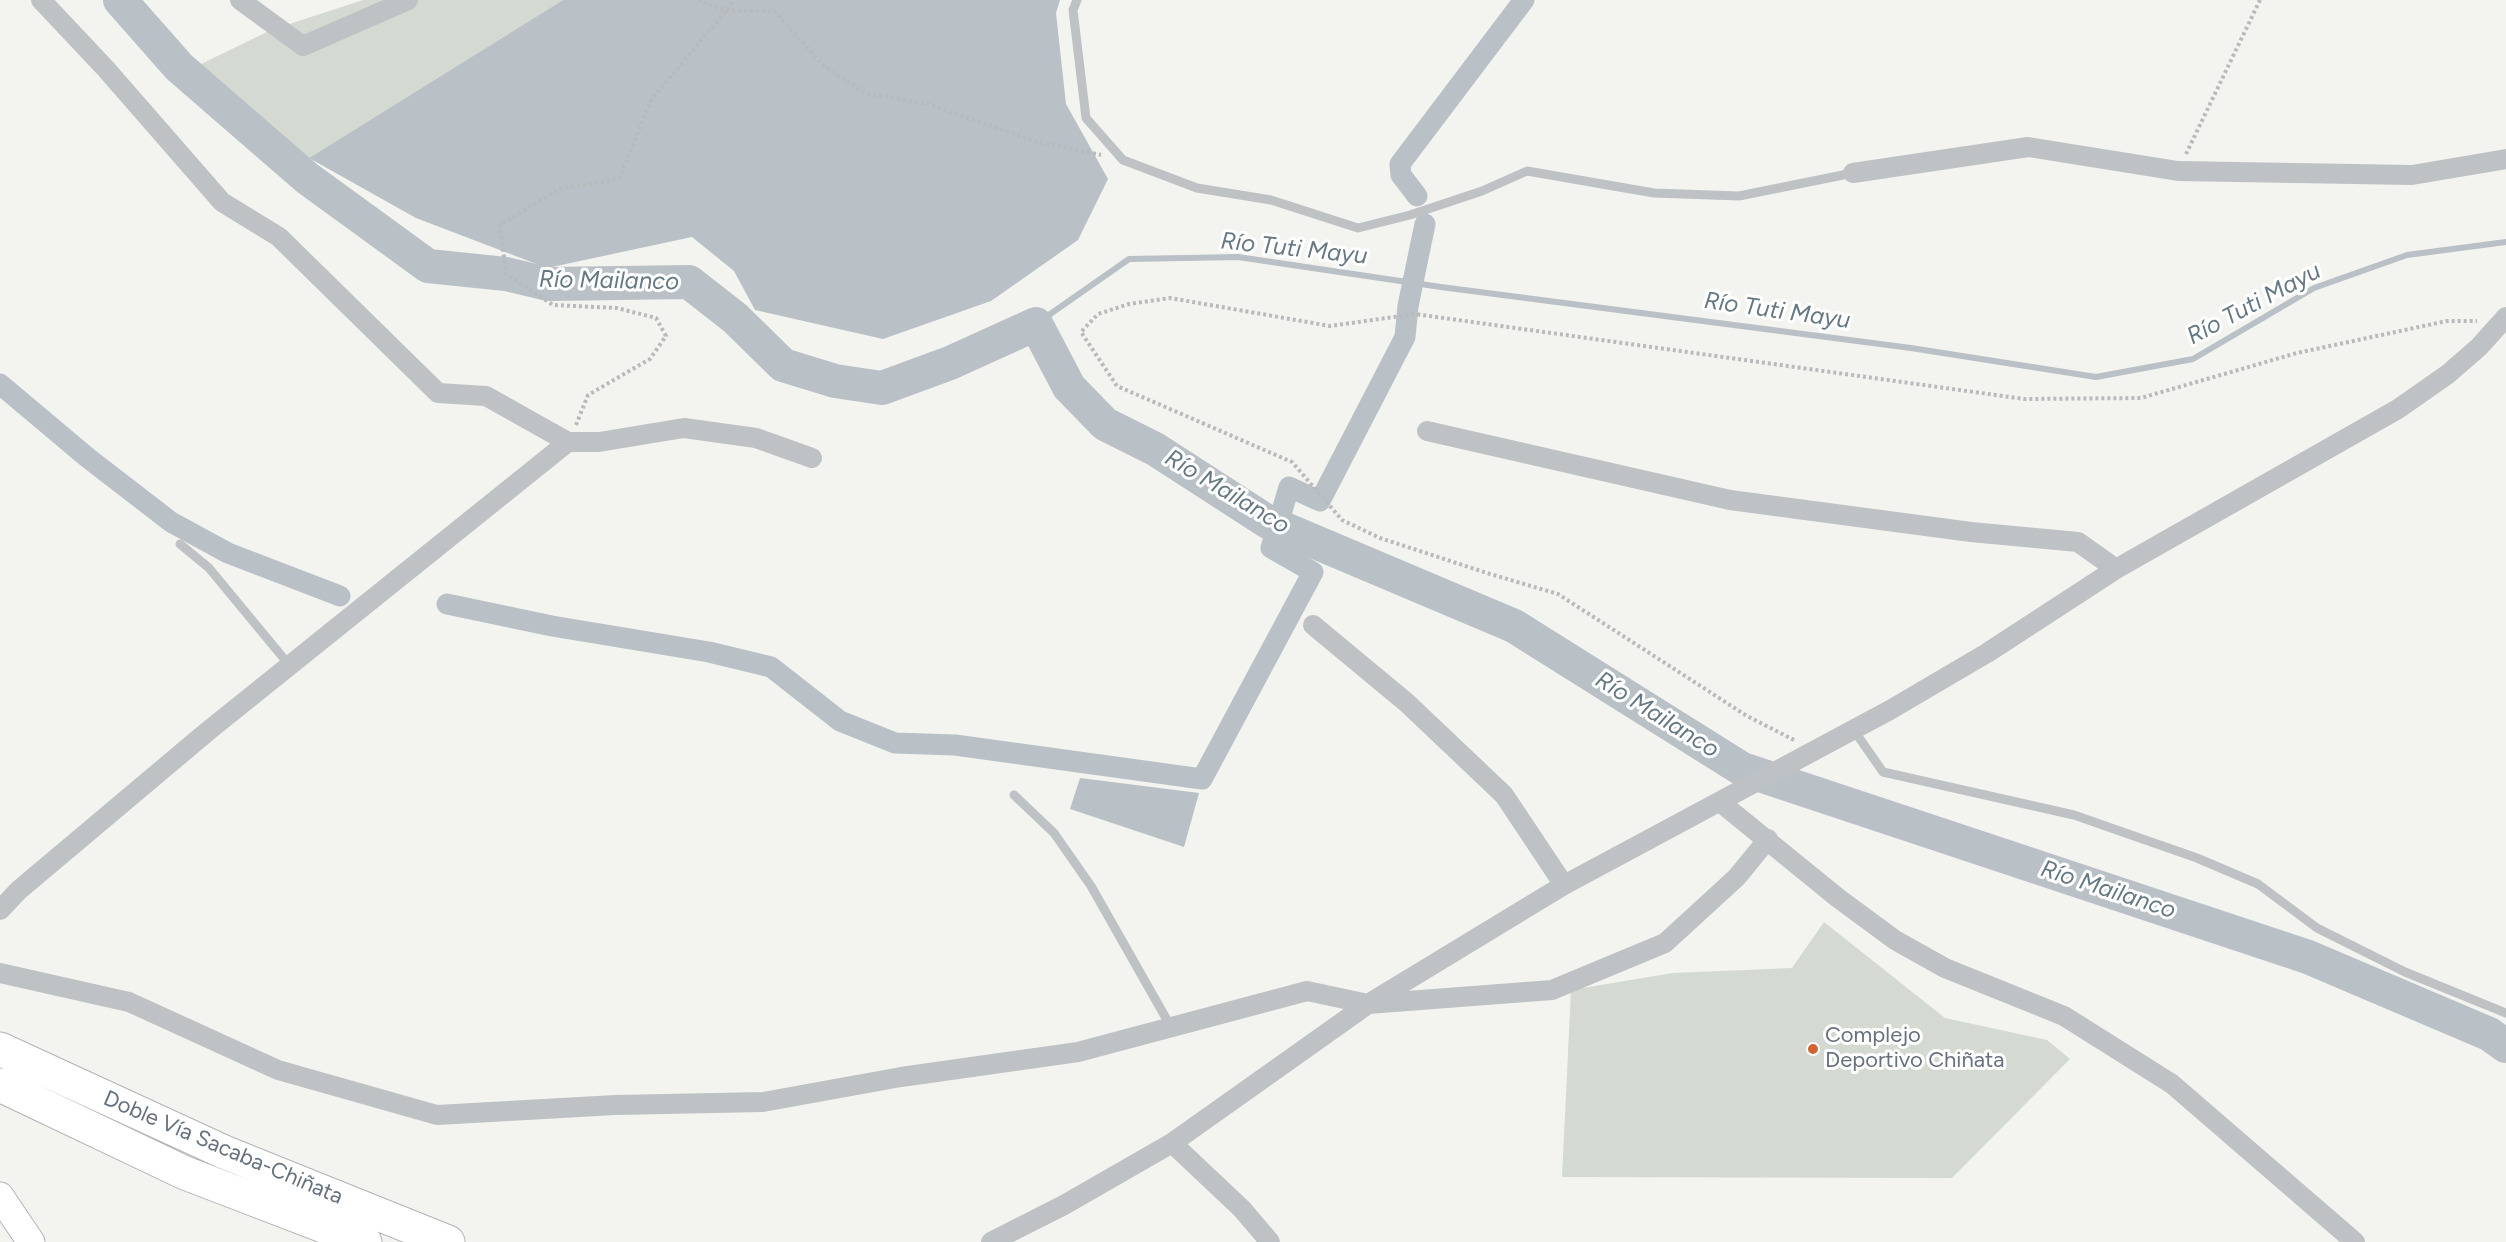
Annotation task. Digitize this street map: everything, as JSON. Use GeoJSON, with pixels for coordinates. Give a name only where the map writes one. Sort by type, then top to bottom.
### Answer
{"type":"FeatureCollection","features":[{"type":"Feature","properties":{"kind":"highway","name":"Doble Vía Sacaba-Chiñata"},"geometry":{"type":"LineString","coordinates":[[0,1049],[224,1152],[448,1242]]}},
{"type":"Feature","properties":{"kind":"highway","name":"Doble Vía Sacaba-Chiñata"},"geometry":{"type":"LineString","coordinates":[[0,1085],[185,1173],[365,1242]]}},
{"type":"Feature","properties":{"kind":"street"},"geometry":{"type":"LineString","coordinates":[[41,0],[106,69],[222,202],[279,237],[438,393],[486,396],[568,442],[598,442],[684,428],[756,438],[812,458]]}},
{"type":"Feature","properties":{"kind":"street"},"geometry":{"type":"LineString","coordinates":[[240,0],[303,46],[408,0]]}},
{"type":"Feature","properties":{"kind":"street"},"geometry":{"type":"LineString","coordinates":[[1853,173],[2028,147],[2178,171],[2412,175],[2506,159]]}},
{"type":"Feature","properties":{"kind":"street"},"geometry":{"type":"LineString","coordinates":[[991,1242],[1064,1205],[1172,1143],[1368,1004],[1564,885],[1720,802],[1987,653],[2116,570],[2398,409],[2448,374],[2504,319]]}},
{"type":"Feature","properties":{"kind":"street"},"geometry":{"type":"LineString","coordinates":[[1427,431],[1730,500],[1971,532],[2078,542],[2116,570]]}},
{"type":"Feature","properties":{"kind":"street"},"geometry":{"type":"LineString","coordinates":[[0,910],[46,868],[290,666],[568,442]]}},
{"type":"Feature","properties":{"kind":"street"},"geometry":{"type":"LineString","coordinates":[[1313,625],[1407,703],[1504,795],[1564,885]]}},
{"type":"Feature","properties":{"kind":"street"},"geometry":{"type":"LineString","coordinates":[[1720,802],[1838,898],[1895,940],[1945,968],[2064,1016],[2172,1084],[2355,1242]]}},
{"type":"Feature","properties":{"kind":"street"},"geometry":{"type":"LineString","coordinates":[[0,973],[129,1002],[278,1070],[437,1115],[615,1105],[763,1102],[901,1077],[1078,1052],[1307,991],[1368,1004],[1552,990],[1665,943],[1737,877],[1768,839]]}},
{"type":"Feature","properties":{"kind":"street"},"geometry":{"type":"LineString","coordinates":[[1172,1143],[1242,1209],[1270,1242]]}},
{"type":"Feature","properties":{"kind":"street"},"geometry":{"type":"LineString","coordinates":[[0,1196],[21,1238]]}},
{"type":"Feature","properties":{"kind":"lane"},"geometry":{"type":"LineString","coordinates":[[1077,0],[1073,10],[1086,118],[1123,160],[1197,188],[1271,200],[1358,228],[1420,212],[1482,191],[1527,171],[1654,193],[1739,196],[1853,173]]}},
{"type":"Feature","properties":{"kind":"lane"},"geometry":{"type":"LineString","coordinates":[[180,544],[209,568],[290,666]]}},
{"type":"Feature","properties":{"kind":"lane"},"geometry":{"type":"LineString","coordinates":[[1853,729],[1883,772],[2074,815],[2197,858],[2258,884],[2318,928],[2405,972],[2506,1013]]}},
{"type":"Feature","properties":{"kind":"lane"},"geometry":{"type":"LineString","coordinates":[[1014,795],[1054,833],[1091,886],[1171,1027]]}},
{"type":"Feature","properties":{"kind":"path"},"geometry":{"type":"LineString","coordinates":[[698,0],[726,11],[774,11],[825,67],[865,93],[928,104],[1035,141],[1123,160]]}},
{"type":"Feature","properties":{"kind":"path"},"geometry":{"type":"LineString","coordinates":[[568,442],[588,395],[650,359],[666,336],[656,318],[617,308],[553,304],[506,274],[500,225],[559,189],[619,178],[651,99],[733,0]]}},
{"type":"Feature","properties":{"kind":"path"},"geometry":{"type":"LineString","coordinates":[[2178,171],[2260,0]]}},
{"type":"Feature","properties":{"kind":"path"},"geometry":{"type":"LineString","coordinates":[[1814,750],[1748,716],[1558,594],[1391,541],[1342,520],[1292,462],[1118,386],[1081,332],[1098,314],[1129,304],[1170,298],[1330,326],[1415,314],[2024,399],[2141,399],[2297,353],[2447,321],[2504,319]]}},
{"type":"Feature","properties":{"kind":"shaded area"},"geometry":{"type":"Polygon","coordinates":[[[363,0],[563,0],[309,158],[244,108],[197,66],[271,30],[363,0]]]}},
{"type":"Feature","properties":{"kind":"shaded area"},"geometry":{"type":"Polygon","coordinates":[[[563,0],[1060,0],[1056,13],[1066,104],[1108,179],[1078,240],[991,301],[883,339],[755,310],[734,271],[692,237],[547,268],[416,218],[309,158],[563,0]]]}},
{"type":"Feature","properties":{"kind":"shaded area"},"geometry":{"type":"Polygon","coordinates":[[[1080,778],[1199,793],[1184,847],[1070,809],[1080,778]]]}},
{"type":"Feature","properties":{"kind":"shaded area","name":"Complejo Deportivo Chiñata"},"geometry":{"type":"Polygon","coordinates":[[[1824,922],[1945,1018],[2047,1040],[2070,1059],[1952,1178],[1562,1177],[1571,990],[1673,973],[1792,968],[1824,922]]]}},
{"type":"Feature","properties":{"kind":"waterway","name":"Río Mailanco"},"geometry":{"type":"LineString","coordinates":[[120,0],[179,67],[307,178],[428,266],[506,274],[548,284],[689,282],[735,318],[783,365],[835,381],[882,388],[950,363],[1036,324],[1069,387],[1105,424],[1155,449],[1268,522],[1514,626],[1742,769],[2308,957],[2489,1034],[2506,1046]]}},
{"type":"Feature","properties":{"kind":"waterway"},"geometry":{"type":"LineString","coordinates":[[1417,196],[1401,175],[1400,164],[1524,0]]}},
{"type":"Feature","properties":{"kind":"waterway"},"geometry":{"type":"LineString","coordinates":[[447,604],[552,626],[709,652],[771,667],[840,721],[895,743],[955,745],[1202,779],[1313,572],[1271,548],[1289,487],[1320,501],[1405,337],[1408,306],[1425,224]]}},
{"type":"Feature","properties":{"kind":"waterway","name":"Río Tuti Mayu"},"geometry":{"type":"LineString","coordinates":[[1036,324],[1129,259],[1238,257],[1441,287],[1911,348],[2096,377],[2193,359],[2314,288],[2407,255],[2506,242]]}},
{"type":"Feature","properties":{"kind":"waterway"},"geometry":{"type":"LineString","coordinates":[[0,384],[88,458],[171,522],[228,553],[340,596]]}},
{"type":"Feature","properties":{"kind":"place","name":"Complejo Deportivo Chiñata"},"geometry":{"type":"Point","coordinates":[1813,1049]}}]}
